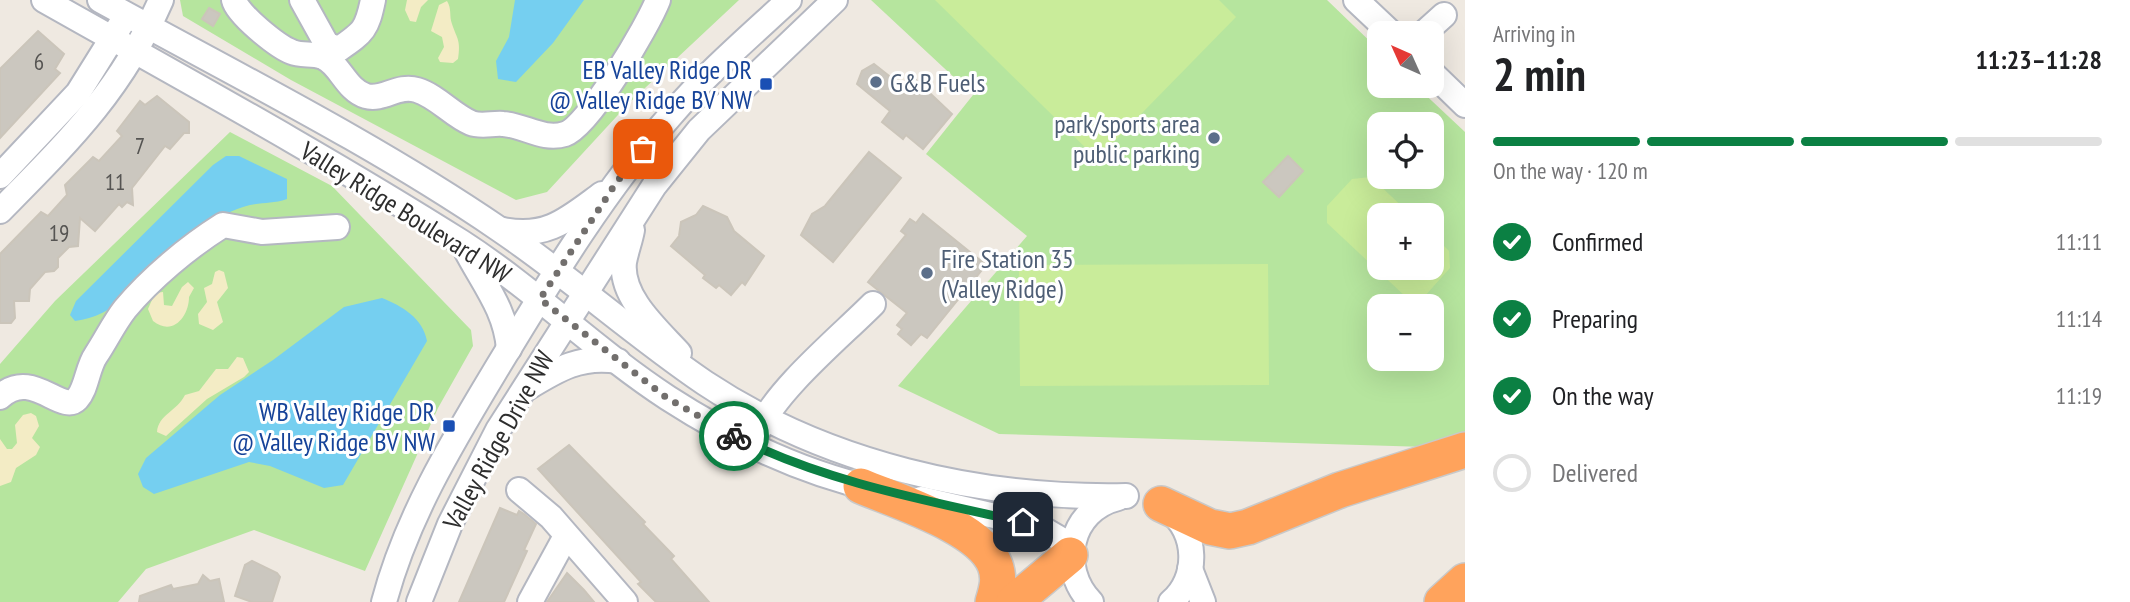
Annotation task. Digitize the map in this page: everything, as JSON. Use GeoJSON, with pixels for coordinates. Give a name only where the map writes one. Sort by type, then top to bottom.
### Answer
{"type":"FeatureCollection","features":[{"type":"Feature","properties":{"kind":"highway"},"geometry":{"type":"LineString","coordinates":[[1161,504],[1210,527],[1239,529],[1340,490],[1465,450]]}},
{"type":"Feature","properties":{"kind":"highway"},"geometry":{"type":"LineString","coordinates":[[861,486],[955,527],[984,548],[995,563],[999,583],[993,602]]}},
{"type":"Feature","properties":{"kind":"highway"},"geometry":{"type":"LineString","coordinates":[[1014,602],[1071,550]]}},
{"type":"Feature","properties":{"kind":"highway"},"geometry":{"type":"LineString","coordinates":[[1442,602],[1465,581]]}},
{"type":"Feature","properties":{"kind":"street","name":"Valley Ridge Boulevard NW"},"geometry":{"type":"LineString","coordinates":[[44,0],[136,51],[462,243],[540,299],[667,398],[752,445],[861,486],[1038,526],[1071,550]]}},
{"type":"Feature","properties":{"kind":"street","name":"Valley Ridge Boulevard NW"},"geometry":{"type":"LineString","coordinates":[[100,0],[130,7],[149,27],[381,156],[499,229],[708,384],[764,417],[858,458],[950,480],[1016,492],[1075,497],[1126,496],[1161,504]]}},
{"type":"Feature","properties":{"kind":"street"},"geometry":{"type":"LineString","coordinates":[[2,205],[84,127],[136,51],[161,0]]}},
{"type":"Feature","properties":{"kind":"street"},"geometry":{"type":"LineString","coordinates":[[234,0],[240,11],[280,47],[292,53],[340,49],[369,23],[373,0]]}},
{"type":"Feature","properties":{"kind":"street"},"geometry":{"type":"LineString","coordinates":[[302,0],[325,51],[354,89],[365,96],[378,97],[406,87],[432,97],[473,124],[505,124],[536,134],[567,134],[627,61],[658,0]]}},
{"type":"Feature","properties":{"kind":"street","name":"Valley Ridge Drive NW"},"geometry":{"type":"LineString","coordinates":[[384,602],[411,523],[436,474],[509,349],[616,183],[687,97],[789,0]]}},
{"type":"Feature","properties":{"kind":"street","name":"Valley Ridge Drive NW"},"geometry":{"type":"LineString","coordinates":[[419,602],[458,507],[521,393],[669,164],[699,130],[835,0]]}},
{"type":"Feature","properties":{"kind":"street"},"geometry":{"type":"LineString","coordinates":[[1356,0],[1378,21]]}},
{"type":"Feature","properties":{"kind":"street"},"geometry":{"type":"LineString","coordinates":[[0,176],[63,110],[113,39],[130,7]]}},
{"type":"Feature","properties":{"kind":"street"},"geometry":{"type":"LineString","coordinates":[[1437,21],[1444,15]]}},
{"type":"Feature","properties":{"kind":"street"},"geometry":{"type":"LineString","coordinates":[[1444,85],[1465,105]]}},
{"type":"Feature","properties":{"kind":"street"},"geometry":{"type":"LineString","coordinates":[[499,229],[534,233],[552,228],[616,183]]}},
{"type":"Feature","properties":{"kind":"street"},"geometry":{"type":"LineString","coordinates":[[636,213],[624,263],[625,282],[656,327],[708,384]]}},
{"type":"Feature","properties":{"kind":"street"},"geometry":{"type":"LineString","coordinates":[[0,397],[11,388],[24,385],[44,391],[65,403],[74,402],[79,397],[94,358],[125,309],[172,264],[223,225],[262,232],[337,227]]}},
{"type":"Feature","properties":{"kind":"street"},"geometry":{"type":"LineString","coordinates":[[462,243],[502,310],[509,349]]}},
{"type":"Feature","properties":{"kind":"street"},"geometry":{"type":"LineString","coordinates":[[752,445],[764,417],[873,304]]}},
{"type":"Feature","properties":{"kind":"street"},"geometry":{"type":"LineString","coordinates":[[521,393],[577,360],[597,358],[618,361]]}},
{"type":"Feature","properties":{"kind":"street"},"geometry":{"type":"LineString","coordinates":[[519,490],[551,517],[607,578],[625,602]]}},
{"type":"Feature","properties":{"kind":"street"},"geometry":{"type":"LineString","coordinates":[[1091,602],[1076,582],[1071,550],[1076,531],[1097,507],[1126,496]]}},
{"type":"Feature","properties":{"kind":"street"},"geometry":{"type":"LineString","coordinates":[[1161,504],[1173,513],[1186,532],[1192,554],[1191,569],[1196,590],[1203,602]]}},
{"type":"Feature","properties":{"kind":"street"},"geometry":{"type":"LineString","coordinates":[[530,602],[566,536]]}},
{"type":"Feature","properties":{"kind":"street"},"geometry":{"type":"LineString","coordinates":[[1171,602],[1185,584],[1191,569]]}},
{"type":"Feature","properties":{"kind":"green space"},"geometry":{"type":"Polygon","coordinates":[[[180,0],[739,0],[629,103],[547,192],[516,200],[291,80],[183,16],[180,0]]]}},
{"type":"Feature","properties":{"kind":"green space"},"geometry":{"type":"Polygon","coordinates":[[[871,0],[1327,0],[1367,38],[1367,98],[1429,98],[1444,112],[1367,112],[1367,189],[1444,189],[1444,112],[1465,132],[1465,436],[1426,447],[999,434],[898,386],[1027,236],[926,154],[973,95],[871,0]]]}},
{"type":"Feature","properties":{"kind":"green space"},"geometry":{"type":"Polygon","coordinates":[[[935,0],[1219,0],[1236,17],[1097,159],[935,0]]]}},
{"type":"Feature","properties":{"kind":"green space"},"geometry":{"type":"Polygon","coordinates":[[[230,132],[332,186],[471,330],[473,346],[438,408],[365,571],[254,530],[146,569],[118,602],[0,602],[0,364],[55,301],[230,132]]]}},
{"type":"Feature","properties":{"kind":"green space"},"geometry":{"type":"Polygon","coordinates":[[[1367,177],[1367,189],[1384,189],[1398,203],[1367,203],[1367,260],[1327,223],[1327,206],[1352,179],[1367,177]]]}},
{"type":"Feature","properties":{"kind":"green space"},"geometry":{"type":"Polygon","coordinates":[[[1444,246],[1449,251],[1450,268],[1444,275],[1444,246]]]}},
{"type":"Feature","properties":{"kind":"green space"},"geometry":{"type":"Polygon","coordinates":[[[1268,264],[1269,385],[1020,386],[1019,265],[1268,264]]]}},
{"type":"Feature","properties":{"kind":"green space"},"geometry":{"type":"Polygon","coordinates":[[[1388,280],[1439,280],[1427,294],[1403,294],[1388,280]]]}},
{"type":"Feature","properties":{"kind":"sand"},"geometry":{"type":"Polygon","coordinates":[[[407,0],[428,0],[421,7],[416,22],[410,21],[405,10],[407,0]]]}},
{"type":"Feature","properties":{"kind":"sand"},"geometry":{"type":"Polygon","coordinates":[[[447,1],[459,44],[458,59],[453,63],[440,62],[438,58],[444,47],[442,37],[431,31],[439,5],[447,1]]]}},
{"type":"Feature","properties":{"kind":"sand"},"geometry":{"type":"Polygon","coordinates":[[[215,272],[224,272],[228,288],[217,302],[223,322],[213,330],[199,324],[198,314],[207,302],[204,288],[212,284],[215,272]]]}},
{"type":"Feature","properties":{"kind":"sand"},"geometry":{"type":"Polygon","coordinates":[[[188,282],[194,288],[183,317],[167,327],[153,321],[148,309],[155,293],[163,292],[164,305],[172,306],[182,287],[188,282]]]}},
{"type":"Feature","properties":{"kind":"sand"},"geometry":{"type":"Polygon","coordinates":[[[237,357],[243,358],[249,372],[244,377],[207,399],[166,436],[157,432],[164,417],[185,395],[199,391],[216,369],[228,369],[237,357]]]}},
{"type":"Feature","properties":{"kind":"sand"},"geometry":{"type":"Polygon","coordinates":[[[31,413],[36,416],[39,426],[32,438],[40,447],[36,455],[16,468],[11,482],[0,486],[0,439],[7,449],[12,449],[17,443],[15,425],[23,415],[31,413]]]}},
{"type":"Feature","properties":{"kind":"water"},"geometry":{"type":"Polygon","coordinates":[[[515,0],[584,0],[553,43],[516,82],[498,79],[496,61],[509,37],[515,0]]]}},
{"type":"Feature","properties":{"kind":"water"},"geometry":{"type":"Polygon","coordinates":[[[226,156],[239,156],[287,179],[287,199],[244,207],[211,221],[186,240],[127,297],[94,317],[75,321],[70,315],[76,301],[213,165],[226,156]]]}},
{"type":"Feature","properties":{"kind":"water"},"geometry":{"type":"Polygon","coordinates":[[[382,298],[416,319],[427,341],[343,485],[324,488],[270,466],[249,462],[154,494],[143,487],[138,474],[146,458],[220,395],[273,360],[344,307],[382,298]]]}},
{"type":"Feature","properties":{"kind":"building"},"geometry":{"type":"Polygon","coordinates":[[[209,8],[220,14],[213,26],[202,19],[209,8]]]}},
{"type":"Feature","properties":{"kind":"building"},"geometry":{"type":"Polygon","coordinates":[[[38,31],[64,54],[55,69],[60,73],[0,138],[0,69],[38,31]]]}},
{"type":"Feature","properties":{"kind":"building"},"geometry":{"type":"Polygon","coordinates":[[[874,64],[907,90],[916,80],[952,114],[923,149],[906,135],[903,139],[882,122],[890,111],[857,84],[862,71],[874,64]]]}},
{"type":"Feature","properties":{"kind":"building"},"geometry":{"type":"Polygon","coordinates":[[[157,96],[189,122],[189,133],[184,133],[170,149],[165,146],[132,188],[133,205],[127,202],[122,207],[119,204],[95,231],[80,218],[78,246],[69,247],[58,258],[58,267],[54,271],[45,272],[30,289],[29,301],[14,301],[15,318],[11,323],[0,323],[0,254],[41,212],[48,216],[67,195],[65,185],[93,157],[99,161],[122,136],[117,131],[140,101],[145,105],[157,96]]]}},
{"type":"Feature","properties":{"kind":"building"},"geometry":{"type":"Polygon","coordinates":[[[869,152],[901,178],[833,262],[801,235],[812,214],[825,206],[869,152]]]}},
{"type":"Feature","properties":{"kind":"building"},"geometry":{"type":"Polygon","coordinates":[[[1288,156],[1303,171],[1279,197],[1263,182],[1288,156]]]}},
{"type":"Feature","properties":{"kind":"building"},"geometry":{"type":"Polygon","coordinates":[[[703,206],[727,217],[734,231],[764,256],[745,285],[742,282],[731,295],[719,285],[716,288],[703,278],[705,275],[671,246],[679,236],[681,222],[696,215],[703,206]]]}},
{"type":"Feature","properties":{"kind":"building","name":"Fire Station 35 (Valley Ridge)"},"geometry":{"type":"Polygon","coordinates":[[[923,214],[986,265],[927,338],[921,334],[911,345],[898,334],[902,329],[897,325],[907,313],[868,282],[906,235],[901,231],[910,219],[916,223],[923,214]]]}},
{"type":"Feature","properties":{"kind":"building"},"geometry":{"type":"Polygon","coordinates":[[[569,445],[645,522],[643,524],[674,556],[671,559],[709,602],[656,602],[638,584],[641,582],[538,469],[569,445]]]}},
{"type":"Feature","properties":{"kind":"building"},"geometry":{"type":"Polygon","coordinates":[[[500,508],[517,515],[519,511],[536,524],[524,550],[527,551],[504,602],[459,602],[500,508]]]}},
{"type":"Feature","properties":{"kind":"building"},"geometry":{"type":"Polygon","coordinates":[[[252,561],[280,577],[272,602],[252,602],[235,596],[245,565],[252,561]]]}},
{"type":"Feature","properties":{"kind":"building"},"geometry":{"type":"Polygon","coordinates":[[[567,573],[584,590],[594,602],[547,602],[567,573]]]}},
{"type":"Feature","properties":{"kind":"building"},"geometry":{"type":"Polygon","coordinates":[[[203,575],[210,581],[219,579],[224,602],[139,602],[140,596],[171,585],[173,589],[198,584],[203,575]]]}},
{"type":"Feature","properties":{"kind":"way so far"},"geometry":{"type":"LineString","coordinates":[[643,149],[616,183],[540,299],[667,398],[734,436]]}},
{"type":"Feature","properties":{"kind":"place","name":"G&B Fuels"},"geometry":{"type":"Point","coordinates":[876,82]}},
{"type":"Feature","properties":{"kind":"place","name":"EB Valley Ridge DR @ Valley Ridge BV NW"},"geometry":{"type":"Point","coordinates":[766,84]}},
{"type":"Feature","properties":{"kind":"place","name":"park/sports area public parking"},"geometry":{"type":"Point","coordinates":[1214,138]}},
{"type":"Feature","properties":{"kind":"place","name":"Fire Station 35 (Valley Ridge)"},"geometry":{"type":"Point","coordinates":[927,273]}},
{"type":"Feature","properties":{"kind":"place","name":"WB Valley Ridge DR @ Valley Ridge BV NW"},"geometry":{"type":"Point","coordinates":[449,426]}},
{"type":"Feature","properties":{"kind":"route"},"geometry":{"type":"LineString","coordinates":[[734,436],[782,458],[861,486],[1023,522]]}}]}
